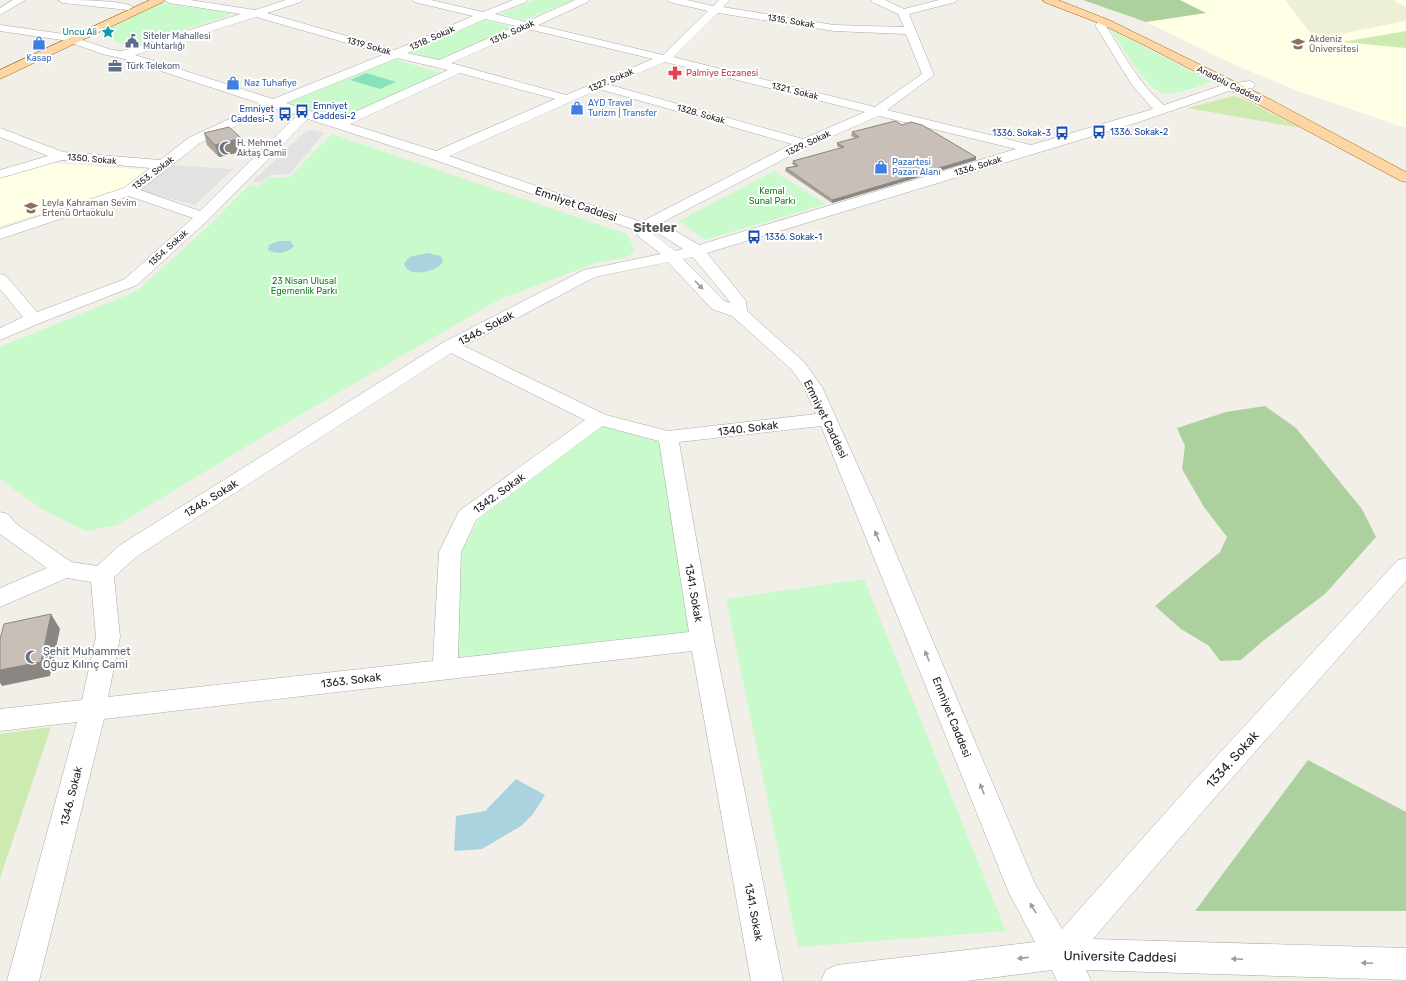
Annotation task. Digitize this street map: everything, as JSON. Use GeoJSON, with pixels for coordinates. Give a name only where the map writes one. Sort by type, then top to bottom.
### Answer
{"type":"FeatureCollection","features":[{"type":"Feature","properties":{"kind":"main road"},"geometry":{"type":"LineString","coordinates":[[0,75],[144,0]]}},
{"type":"Feature","properties":{"kind":"main road"},"geometry":{"type":"LineString","coordinates":[[0,67],[159,0]]}},
{"type":"Feature","properties":{"kind":"main road","name":"Anadolu Caddesi"},"geometry":{"type":"LineString","coordinates":[[1048,0],[1105,22],[1243,86],[1406,167]]}},
{"type":"Feature","properties":{"kind":"main road","name":"Anadolu Caddesi"},"geometry":{"type":"LineString","coordinates":[[1066,0],[1118,19],[1243,86],[1406,178]]}},
{"type":"Feature","properties":{"kind":"street"},"geometry":{"type":"LineString","coordinates":[[0,12],[20,0]]}},
{"type":"Feature","properties":{"kind":"street"},"geometry":{"type":"LineString","coordinates":[[63,0],[128,7]]}},
{"type":"Feature","properties":{"kind":"street","name":"1319 Sokak"},"geometry":{"type":"LineString","coordinates":[[169,0],[256,13],[396,54],[460,69],[568,99]]}},
{"type":"Feature","properties":{"kind":"street"},"geometry":{"type":"LineString","coordinates":[[123,54],[297,0]]}},
{"type":"Feature","properties":{"kind":"street","name":"1321. Sokak"},"geometry":{"type":"LineString","coordinates":[[418,0],[666,58],[877,112],[1031,149]]}},
{"type":"Feature","properties":{"kind":"street","name":"1318. Sokak"},"geometry":{"type":"LineString","coordinates":[[275,103],[396,54],[522,0]]}},
{"type":"Feature","properties":{"kind":"street","name":"1316. Sokak"},"geometry":{"type":"LineString","coordinates":[[440,64],[584,0]]}},
{"type":"Feature","properties":{"kind":"street","name":"1315. Sokak"},"geometry":{"type":"LineString","coordinates":[[673,0],[714,9],[834,28],[910,31]]}},
{"type":"Feature","properties":{"kind":"street","name":"1327. Sokak"},"geometry":{"type":"LineString","coordinates":[[437,156],[598,85],[666,58],[714,9],[725,0]]}},
{"type":"Feature","properties":{"kind":"street"},"geometry":{"type":"LineString","coordinates":[[876,0],[904,12],[952,0]]}},
{"type":"Feature","properties":{"kind":"street"},"geometry":{"type":"LineString","coordinates":[[904,12],[910,31]]}},
{"type":"Feature","properties":{"kind":"street"},"geometry":{"type":"LineString","coordinates":[[1105,22],[1100,26],[1150,100],[1162,110]]}},
{"type":"Feature","properties":{"kind":"street","name":"Emniyet Caddesi"},"geometry":{"type":"LineString","coordinates":[[0,28],[74,37],[110,53],[123,54],[437,156],[647,233],[662,229],[697,251],[738,301],[738,312],[798,366],[813,387],[865,506],[1024,893],[1075,981]]}},
{"type":"Feature","properties":{"kind":"street","name":"1329. Sokak"},"geometry":{"type":"LineString","coordinates":[[647,233],[804,143],[877,112],[928,75],[910,31]]}},
{"type":"Feature","properties":{"kind":"street"},"geometry":{"type":"LineString","coordinates":[[338,124],[460,69]]}},
{"type":"Feature","properties":{"kind":"street","name":"1328. Sokak"},"geometry":{"type":"LineString","coordinates":[[598,85],[804,143]]}},
{"type":"Feature","properties":{"kind":"street","name":"1336. Sokak"},"geometry":{"type":"LineString","coordinates":[[697,251],[1162,110],[1227,88],[1243,86]]}},
{"type":"Feature","properties":{"kind":"street","name":"1353. Sokak"},"geometry":{"type":"LineString","coordinates":[[0,234],[129,191],[195,140],[275,103]]}},
{"type":"Feature","properties":{"kind":"street","name":"1354. Sokak"},"geometry":{"type":"LineString","coordinates":[[0,335],[34,319],[131,282],[203,217],[305,114]]}},
{"type":"Feature","properties":{"kind":"street","name":"1350. Sokak"},"geometry":{"type":"LineString","coordinates":[[0,132],[61,156],[164,165]]}},
{"type":"Feature","properties":{"kind":"street"},"geometry":{"type":"LineString","coordinates":[[0,174],[61,156]]}},
{"type":"Feature","properties":{"kind":"street"},"geometry":{"type":"LineString","coordinates":[[129,191],[203,217]]}},
{"type":"Feature","properties":{"kind":"street"},"geometry":{"type":"LineString","coordinates":[[647,233],[672,256],[718,305],[738,312]]}},
{"type":"Feature","properties":{"kind":"street"},"geometry":{"type":"LineString","coordinates":[[638,263],[648,254],[647,233]]}},
{"type":"Feature","properties":{"kind":"street","name":"1346. Sokak"},"geometry":{"type":"LineString","coordinates":[[23,981],[93,710],[108,637],[102,575],[128,551],[450,346],[590,273],[697,251]]}},
{"type":"Feature","properties":{"kind":"street"},"geometry":{"type":"LineString","coordinates":[[0,279],[34,319]]}},
{"type":"Feature","properties":{"kind":"street"},"geometry":{"type":"LineString","coordinates":[[450,346],[599,419],[668,437]]}},
{"type":"Feature","properties":{"kind":"street","name":"1342. Sokak"},"geometry":{"type":"LineString","coordinates":[[445,669],[450,552],[467,516],[599,419]]}},
{"type":"Feature","properties":{"kind":"street","name":"1340. Sokak"},"geometry":{"type":"LineString","coordinates":[[668,437],[828,419]]}},
{"type":"Feature","properties":{"kind":"street","name":"1341. Sokak"},"geometry":{"type":"LineString","coordinates":[[668,437],[702,640],[767,981]]}},
{"type":"Feature","properties":{"kind":"street"},"geometry":{"type":"LineString","coordinates":[[0,519],[8,528],[65,569],[102,575]]}},
{"type":"Feature","properties":{"kind":"street","name":"1334. Sokak"},"geometry":{"type":"LineString","coordinates":[[1060,954],[1201,793],[1406,566]]}},
{"type":"Feature","properties":{"kind":"street"},"geometry":{"type":"LineString","coordinates":[[0,598],[65,569]]}},
{"type":"Feature","properties":{"kind":"street","name":"1363. Sokak"},"geometry":{"type":"LineString","coordinates":[[0,720],[702,640]]}},
{"type":"Feature","properties":{"kind":"street","name":"Universite Caddesi"},"geometry":{"type":"LineString","coordinates":[[836,981],[1060,954],[1406,964]]}},
{"type":"Feature","properties":{"kind":"shaded area","name":"Akdeniz Üniversitesi"},"geometry":{"type":"Polygon","coordinates":[[[1084,0],[1406,0],[1406,128],[1298,91],[1235,65],[1146,22],[1084,0]]]}},
{"type":"Feature","properties":{"kind":"shaded area"},"geometry":{"type":"Polygon","coordinates":[[[1285,0],[1393,0],[1406,7],[1406,21],[1315,39],[1285,0]]]}},
{"type":"Feature","properties":{"kind":"shaded area"},"geometry":{"type":"Polygon","coordinates":[[[311,130],[324,133],[290,174],[272,175],[260,182],[252,182],[305,132],[311,130]]]}},
{"type":"Feature","properties":{"kind":"shaded area","name":"Leyla Kahraman Sevim Ertenü Ortaokulu"},"geometry":{"type":"Polygon","coordinates":[[[53,163],[148,170],[122,189],[0,226],[0,178],[53,163]]]}},
{"type":"Feature","properties":{"kind":"shaded area"},"geometry":{"type":"Polygon","coordinates":[[[169,165],[233,169],[195,205],[135,190],[169,165]]]}},
{"type":"Feature","properties":{"kind":"green space"},"geometry":{"type":"Polygon","coordinates":[[[534,0],[574,0],[525,20],[501,14],[534,0]]]}},
{"type":"Feature","properties":{"kind":"green space"},"geometry":{"type":"Polygon","coordinates":[[[1083,0],[1180,0],[1206,13],[1146,22],[1083,0]]]}},
{"type":"Feature","properties":{"kind":"green space"},"geometry":{"type":"Polygon","coordinates":[[[161,3],[231,13],[228,16],[134,45],[124,45],[101,35],[106,29],[161,3]]]}},
{"type":"Feature","properties":{"kind":"green space"},"geometry":{"type":"Polygon","coordinates":[[[483,20],[512,27],[439,60],[409,52],[483,20]]]}},
{"type":"Feature","properties":{"kind":"green space"},"geometry":{"type":"Polygon","coordinates":[[[1111,30],[1212,82],[1188,90],[1170,93],[1164,93],[1157,90],[1134,66],[1111,30]]]}},
{"type":"Feature","properties":{"kind":"green space"},"geometry":{"type":"Polygon","coordinates":[[[1406,31],[1406,48],[1342,42],[1406,31]]]}},
{"type":"Feature","properties":{"kind":"green space"},"geometry":{"type":"Polygon","coordinates":[[[390,58],[444,74],[337,121],[284,102],[390,58]]]}},
{"type":"Feature","properties":{"kind":"green space"},"geometry":{"type":"Polygon","coordinates":[[[366,73],[396,82],[380,89],[350,80],[366,73]]]}},
{"type":"Feature","properties":{"kind":"green space"},"geometry":{"type":"Polygon","coordinates":[[[1233,96],[1244,99],[1300,128],[1188,108],[1233,96]]]}},
{"type":"Feature","properties":{"kind":"green space","name":"23 Nisan Ulusal Egemenlik Parkı"},"geometry":{"type":"Polygon","coordinates":[[[332,134],[627,234],[635,252],[627,257],[596,263],[500,299],[269,433],[117,525],[86,531],[40,508],[0,479],[0,347],[137,291],[213,222],[250,184],[257,186],[269,178],[290,177],[332,134]]]}},
{"type":"Feature","properties":{"kind":"green space","name":"Kemal Sunal Parkı"},"geometry":{"type":"Polygon","coordinates":[[[774,171],[826,204],[705,240],[679,221],[774,171]]]}},
{"type":"Feature","properties":{"kind":"green space"},"geometry":{"type":"Polygon","coordinates":[[[1265,406],[1296,428],[1362,509],[1376,537],[1325,594],[1264,640],[1241,660],[1220,661],[1209,646],[1181,629],[1155,606],[1220,552],[1227,537],[1204,507],[1182,469],[1185,446],[1177,428],[1226,412],[1265,406]]]}},
{"type":"Feature","properties":{"kind":"green space"},"geometry":{"type":"Polygon","coordinates":[[[600,426],[660,442],[690,633],[456,657],[462,550],[479,519],[600,426]]]}},
{"type":"Feature","properties":{"kind":"green space"},"geometry":{"type":"Polygon","coordinates":[[[864,579],[1006,931],[798,947],[726,599],[864,579]]]}},
{"type":"Feature","properties":{"kind":"green space"},"geometry":{"type":"Polygon","coordinates":[[[51,727],[0,878],[0,734],[51,727]]]}},
{"type":"Feature","properties":{"kind":"green space"},"geometry":{"type":"Polygon","coordinates":[[[1308,760],[1406,812],[1406,911],[1195,911],[1308,760]]]}},
{"type":"Feature","properties":{"kind":"water"},"geometry":{"type":"Polygon","coordinates":[[[279,241],[290,241],[294,246],[289,250],[282,252],[271,252],[268,250],[269,245],[279,241]]]}},
{"type":"Feature","properties":{"kind":"water"},"geometry":{"type":"Polygon","coordinates":[[[427,253],[441,256],[443,262],[440,266],[429,271],[422,272],[410,271],[406,268],[404,263],[410,257],[427,253]]]}},
{"type":"Feature","properties":{"kind":"water"},"geometry":{"type":"Polygon","coordinates":[[[516,779],[545,795],[533,814],[521,826],[482,849],[454,851],[456,816],[485,811],[516,779]]]}},
{"type":"Feature","properties":{"kind":"building","name":"Pazartesi Pazarı Alanı"},"geometry":{"type":"Polygon","coordinates":[[[895,121],[902,125],[911,122],[922,125],[976,157],[832,200],[786,168],[798,166],[793,161],[844,147],[837,143],[859,137],[852,132],[895,121]]]}},
{"type":"Feature","properties":{"kind":"building"},"geometry":{"type":"Polygon","coordinates":[[[229,127],[241,138],[215,145],[204,133],[229,127]]]}},
{"type":"Feature","properties":{"kind":"building"},"geometry":{"type":"Polygon","coordinates":[[[51,614],[41,662],[0,670],[0,639],[4,624],[51,614]]]}},
{"type":"Feature","properties":{"kind":"place","name":"Uncu Ali"},"geometry":{"type":"Point","coordinates":[108,32]}},
{"type":"Feature","properties":{"kind":"place","name":"Siteler Mahallesi Muhtarlığı"},"geometry":{"type":"Point","coordinates":[132,41]}},
{"type":"Feature","properties":{"kind":"place","name":"Kasap"},"geometry":{"type":"Point","coordinates":[39,43]}},
{"type":"Feature","properties":{"kind":"place","name":"Akdeniz Üniversitesi"},"geometry":{"type":"Point","coordinates":[1298,44]}},
{"type":"Feature","properties":{"kind":"place","name":"Türk Telekom"},"geometry":{"type":"Point","coordinates":[115,66]}},
{"type":"Feature","properties":{"kind":"place","name":"Palmiye Eczanesi"},"geometry":{"type":"Point","coordinates":[675,73]}},
{"type":"Feature","properties":{"kind":"place","name":"Naz Tuhafiye"},"geometry":{"type":"Point","coordinates":[233,83]}},
{"type":"Feature","properties":{"kind":"place","name":"AYD Travel Turizm | Transfer"},"geometry":{"type":"Point","coordinates":[577,108]}},
{"type":"Feature","properties":{"kind":"place","name":"Emniyet Caddesi-2"},"geometry":{"type":"Point","coordinates":[302,111]}},
{"type":"Feature","properties":{"kind":"place","name":"Emniyet Caddesi-3"},"geometry":{"type":"Point","coordinates":[285,114]}},
{"type":"Feature","properties":{"kind":"place","name":"1336. Sokak-2"},"geometry":{"type":"Point","coordinates":[1099,132]}},
{"type":"Feature","properties":{"kind":"place","name":"1336. Sokak-3"},"geometry":{"type":"Point","coordinates":[1062,133]}},
{"type":"Feature","properties":{"kind":"place","name":"H. Mehmet Aktaş Camii"},"geometry":{"type":"Point","coordinates":[226,148]}},
{"type":"Feature","properties":{"kind":"place","name":"Pazartesi Pazarı Alanı"},"geometry":{"type":"Point","coordinates":[881,167]}},
{"type":"Feature","properties":{"kind":"place","name":"Leyla Kahraman Sevim Ertenü Ortaokulu"},"geometry":{"type":"Point","coordinates":[31,208]}},
{"type":"Feature","properties":{"kind":"place","name":"1336. Sokak-1"},"geometry":{"type":"Point","coordinates":[754,237]}},
{"type":"Feature","properties":{"kind":"place","name":"Şehit Muhammet Oğuz Kılınç Cami"},"geometry":{"type":"Point","coordinates":[32,657]}},
{"type":"Feature","properties":{"kind":"district","name":"Siteler"},"geometry":{"type":"Point","coordinates":[655,227]}}]}
